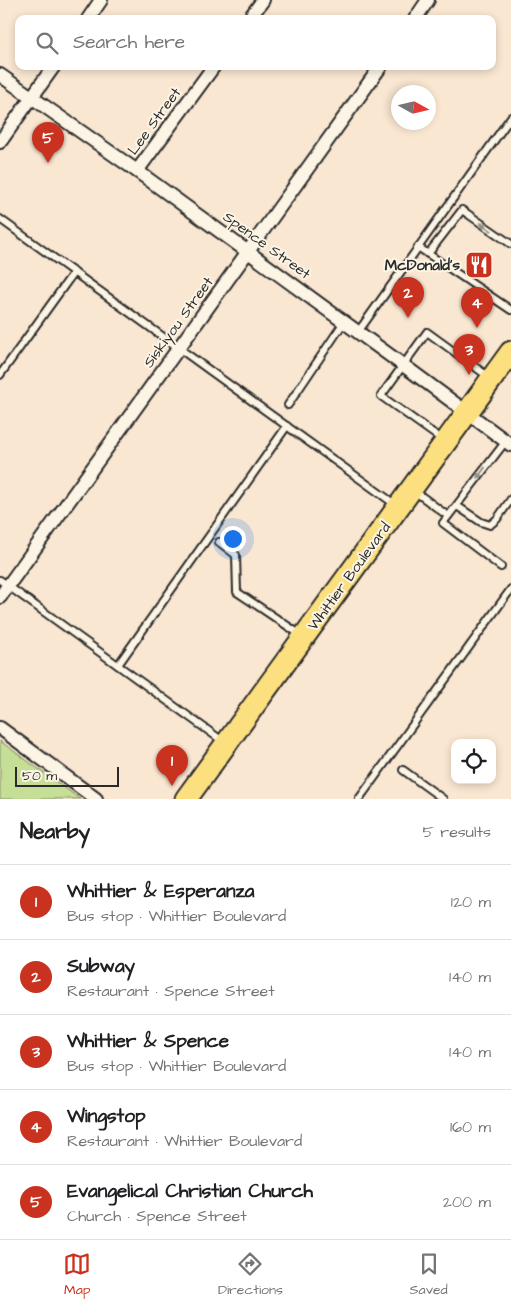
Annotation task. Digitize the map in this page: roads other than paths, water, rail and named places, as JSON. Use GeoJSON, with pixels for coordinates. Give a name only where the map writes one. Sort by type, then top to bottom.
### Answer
{"type":"FeatureCollection","features":[{"type":"Feature","properties":{"kind":"main road","name":"Whittier Boulevard"},"geometry":{"type":"LineString","coordinates":[[186,799],[509,358]]}},
{"type":"Feature","properties":{"kind":"street"},"geometry":{"type":"LineString","coordinates":[[91,15],[101,0]]}},
{"type":"Feature","properties":{"kind":"street"},"geometry":{"type":"LineString","coordinates":[[252,15],[263,0]]}},
{"type":"Feature","properties":{"kind":"street"},"geometry":{"type":"LineString","coordinates":[[418,15],[428,0]]}},
{"type":"Feature","properties":{"kind":"street"},"geometry":{"type":"LineString","coordinates":[[0,142],[51,70]]}},
{"type":"Feature","properties":{"kind":"street","name":"Lee Street"},"geometry":{"type":"LineString","coordinates":[[138,171],[211,70]]}},
{"type":"Feature","properties":{"kind":"street","name":"Siskiyou Street"},"geometry":{"type":"LineString","coordinates":[[0,597],[4,583],[179,348],[378,70]]}},
{"type":"Feature","properties":{"kind":"street","name":"Spence Street"},"geometry":{"type":"LineString","coordinates":[[0,75],[138,171],[508,443]]}},
{"type":"Feature","properties":{"kind":"street"},"geometry":{"type":"LineString","coordinates":[[0,728],[96,799]]}},
{"type":"Feature","properties":{"kind":"lane"},"geometry":{"type":"LineString","coordinates":[[358,332],[511,117]]}},
{"type":"Feature","properties":{"kind":"lane"},"geometry":{"type":"LineString","coordinates":[[428,254],[462,210],[511,244]]}},
{"type":"Feature","properties":{"kind":"lane"},"geometry":{"type":"LineString","coordinates":[[0,219],[399,507]]}},
{"type":"Feature","properties":{"kind":"lane"},"geometry":{"type":"LineString","coordinates":[[418,247],[511,310]]}},
{"type":"Feature","properties":{"kind":"lane"},"geometry":{"type":"LineString","coordinates":[[0,375],[74,272]]}},
{"type":"Feature","properties":{"kind":"lane"},"geometry":{"type":"LineString","coordinates":[[288,405],[344,322]]}},
{"type":"Feature","properties":{"kind":"lane"},"geometry":{"type":"LineString","coordinates":[[446,442],[381,396],[427,332],[492,380]]}},
{"type":"Feature","properties":{"kind":"lane"},"geometry":{"type":"LineString","coordinates":[[118,665],[287,426]]}},
{"type":"Feature","properties":{"kind":"lane"},"geometry":{"type":"LineString","coordinates":[[501,567],[444,523],[508,443]]}},
{"type":"Feature","properties":{"kind":"lane"},"geometry":{"type":"LineString","coordinates":[[412,489],[448,516]]}},
{"type":"Feature","properties":{"kind":"lane"},"geometry":{"type":"LineString","coordinates":[[458,506],[481,522],[490,524],[497,519],[511,499]]}},
{"type":"Feature","properties":{"kind":"lane"},"geometry":{"type":"LineString","coordinates":[[219,542],[236,555],[237,592],[304,637]]}},
{"type":"Feature","properties":{"kind":"lane"},"geometry":{"type":"LineString","coordinates":[[4,583],[226,744]]}},
{"type":"Feature","properties":{"kind":"lane"},"geometry":{"type":"LineString","coordinates":[[359,799],[511,589]]}},
{"type":"Feature","properties":{"kind":"lane"},"geometry":{"type":"LineString","coordinates":[[403,770],[443,799]]}},
{"type":"Feature","properties":{"kind":"place","name":"Evangelical Christian Church"},"geometry":{"type":"Point","coordinates":[48,163]}},
{"type":"Feature","properties":{"kind":"place","name":"McDonald's"},"geometry":{"type":"Point","coordinates":[479,265]}},
{"type":"Feature","properties":{"kind":"place","name":"Subway"},"geometry":{"type":"Point","coordinates":[408,318]}},
{"type":"Feature","properties":{"kind":"place","name":"Wingstop"},"geometry":{"type":"Point","coordinates":[477,328]}},
{"type":"Feature","properties":{"kind":"place","name":"Whittier & Spence"},"geometry":{"type":"Point","coordinates":[469,375]}},
{"type":"Feature","properties":{"kind":"place","name":"Whittier & Esperanza"},"geometry":{"type":"Point","coordinates":[172,786]}}]}
